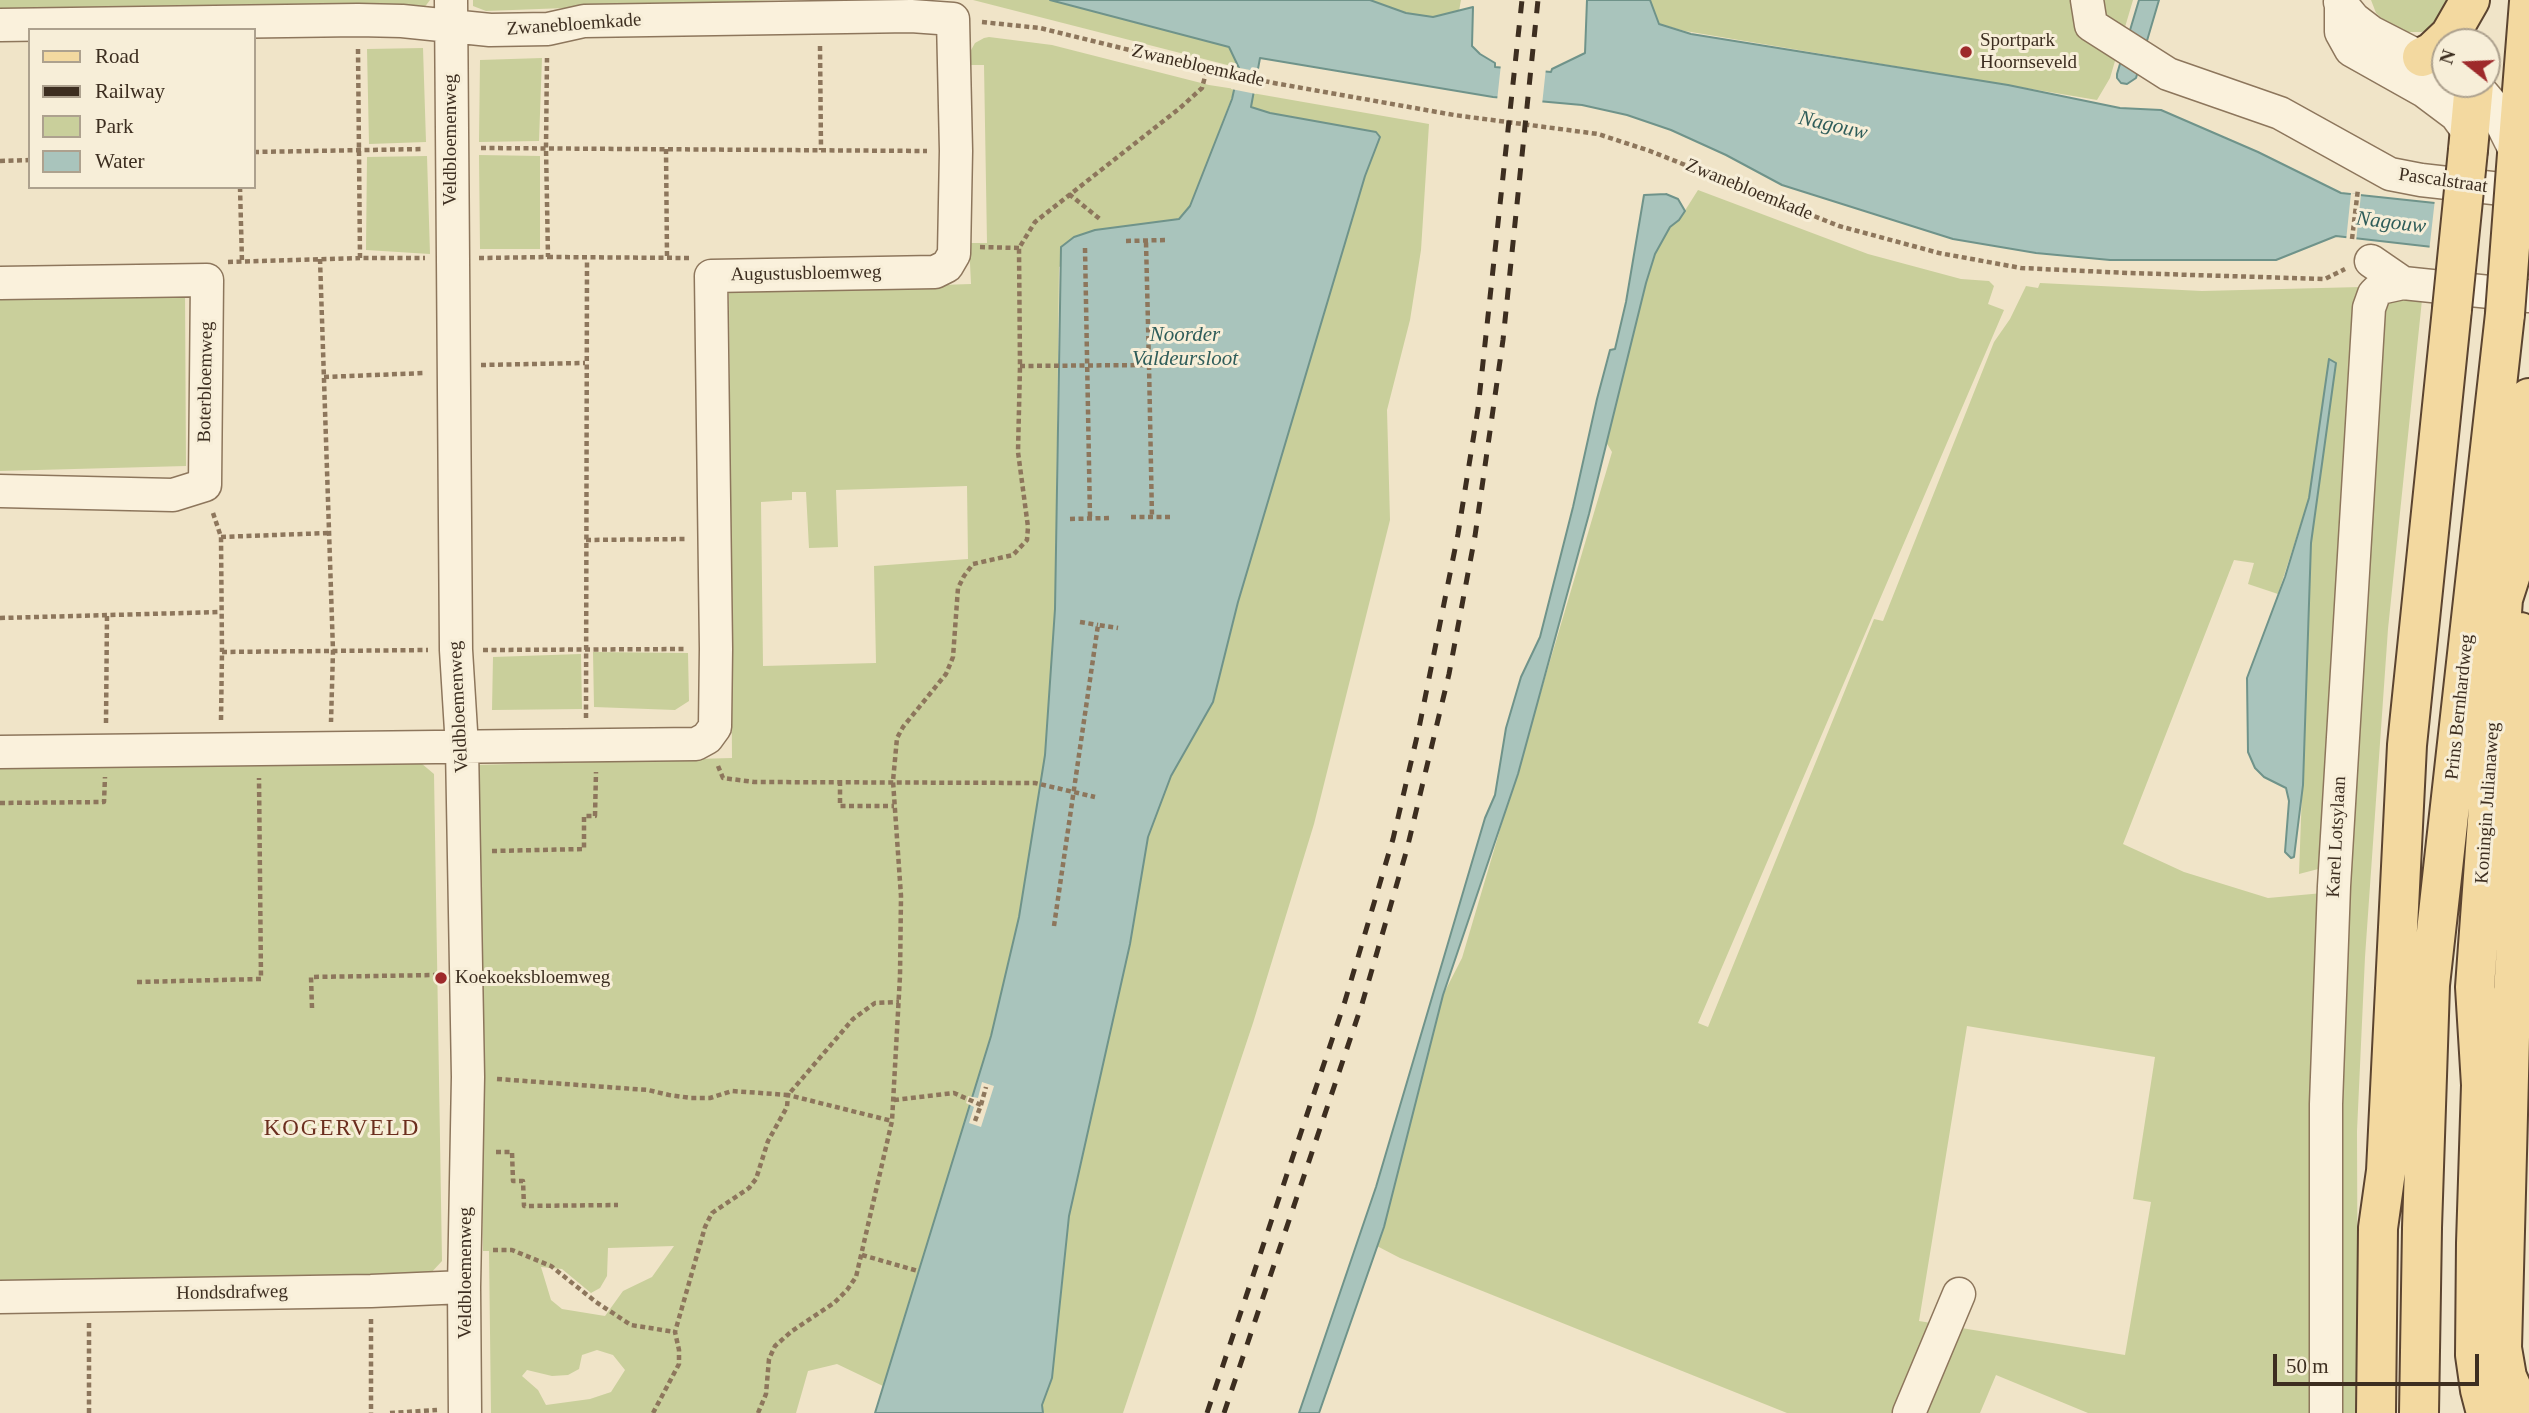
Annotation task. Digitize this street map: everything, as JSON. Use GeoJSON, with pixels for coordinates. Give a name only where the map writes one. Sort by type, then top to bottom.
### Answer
{"type":"FeatureCollection","features":[{"type":"Feature","properties":{"kind":"main road"},"geometry":{"type":"LineString","coordinates":[[2454,28],[2470,0]]}},
{"type":"Feature","properties":{"kind":"main road"},"geometry":{"type":"LineString","coordinates":[[2480,28],[2483,0]]}},
{"type":"Feature","properties":{"kind":"main road","name":"Prins Bernhardweg"},"geometry":{"type":"LineString","coordinates":[[2419,1413],[2430,985],[2517,305],[2517,155],[2529,2]]}},
{"type":"Feature","properties":{"kind":"main road"},"geometry":{"type":"LineString","coordinates":[[2376,1413],[2378,1228],[2386,1171],[2407,745],[2469,142],[2461,98]]}},
{"type":"Feature","properties":{"kind":"main road","name":"Koningin Julianaweg"},"geometry":{"type":"LineString","coordinates":[[2523,1413],[2507,1377],[2502,1348],[2506,1037],[2475,987],[2503,599],[2512,571],[2529,398]]}},
{"type":"Feature","properties":{"kind":"main road","name":"Koningin Julianaweg"},"geometry":{"type":"LineString","coordinates":[[2486,1413],[2476,1372],[2475,1355],[2481,1085],[2506,1037]]}},
{"type":"Feature","properties":{"kind":"street","name":"Pascalstraat"},"geometry":{"type":"LineString","coordinates":[[2087,0],[2091,25],[2168,74],[2280,113],[2390,174],[2529,192]]}},
{"type":"Feature","properties":{"kind":"street"},"geometry":{"type":"LineString","coordinates":[[2341,1],[2354,19],[2371,32],[2431,63]]}},
{"type":"Feature","properties":{"kind":"street"},"geometry":{"type":"LineString","coordinates":[[2341,1],[2341,32],[2351,50],[2424,91],[2456,115],[2469,142]]}},
{"type":"Feature","properties":{"kind":"street","name":"Zwanebloemkade"},"geometry":{"type":"LineString","coordinates":[[0,25],[358,20],[452,13],[490,30],[548,29],[584,21],[911,16],[953,19]]}},
{"type":"Feature","properties":{"kind":"street","name":"Veldbloemenweg"},"geometry":{"type":"LineString","coordinates":[[452,13],[456,650],[462,747],[468,1077],[464,1287],[466,1410]]}},
{"type":"Feature","properties":{"kind":"street"},"geometry":{"type":"LineString","coordinates":[[953,19],[955,246]]}},
{"type":"Feature","properties":{"kind":"street"},"geometry":{"type":"LineString","coordinates":[[2483,98],[2493,106],[2517,155]]}},
{"type":"Feature","properties":{"kind":"street","name":"Augustusbloemweg"},"geometry":{"type":"LineString","coordinates":[[707,738],[715,727],[711,276],[935,272],[947,266],[955,246]]}},
{"type":"Feature","properties":{"kind":"street"},"geometry":{"type":"LineString","coordinates":[[2371,261],[2403,283],[2517,305]]}},
{"type":"Feature","properties":{"kind":"street"},"geometry":{"type":"LineString","coordinates":[[0,283],[207,279]]}},
{"type":"Feature","properties":{"kind":"street","name":"Boterbloemweg"},"geometry":{"type":"LineString","coordinates":[[205,485],[207,279]]}},
{"type":"Feature","properties":{"kind":"street","name":"Karel Lotsylaan"},"geometry":{"type":"LineString","coordinates":[[2326,1413],[2326,1104],[2334,886],[2369,309],[2374,294],[2380,288],[2403,283]]}},
{"type":"Feature","properties":{"kind":"street"},"geometry":{"type":"LineString","coordinates":[[0,491],[173,495],[205,485]]}},
{"type":"Feature","properties":{"kind":"street"},"geometry":{"type":"LineString","coordinates":[[0,752],[696,744],[707,738]]}},
{"type":"Feature","properties":{"kind":"street","name":"Hondsdrafweg"},"geometry":{"type":"LineString","coordinates":[[0,1297],[464,1287]]}},
{"type":"Feature","properties":{"kind":"street"},"geometry":{"type":"LineString","coordinates":[[1909,1413],[1959,1294]]}},
{"type":"Feature","properties":{"kind":"path"},"geometry":{"type":"LineString","coordinates":[[820,18],[821,150]]}},
{"type":"Feature","properties":{"kind":"path","name":"Zwanebloemkade"},"geometry":{"type":"LineString","coordinates":[[953,19],[1040,28],[1274,83],[1454,115],[1598,134],[1650,151],[1839,226],[1939,253],[2021,268],[2325,279],[2371,261]]}},
{"type":"Feature","properties":{"kind":"path"},"geometry":{"type":"LineString","coordinates":[[358,20],[360,258]]}},
{"type":"Feature","properties":{"kind":"path"},"geometry":{"type":"LineString","coordinates":[[548,29],[548,257]]}},
{"type":"Feature","properties":{"kind":"path"},"geometry":{"type":"LineString","coordinates":[[758,1413],[766,1394],[769,1359],[775,1346],[792,1331],[834,1303],[856,1277],[892,1121],[899,1002],[901,896],[893,781],[897,738],[946,674],[953,657],[958,588],[964,576],[973,564],[1013,555],[1027,540],[1028,527],[1018,452],[1019,248],[1035,222],[1202,88],[1207,69]]}},
{"type":"Feature","properties":{"kind":"path"},"geometry":{"type":"LineString","coordinates":[[256,152],[451,148],[956,151]]}},
{"type":"Feature","properties":{"kind":"path"},"geometry":{"type":"LineString","coordinates":[[666,149],[667,257]]}},
{"type":"Feature","properties":{"kind":"path"},"geometry":{"type":"LineString","coordinates":[[0,161],[28,160]]}},
{"type":"Feature","properties":{"kind":"path"},"geometry":{"type":"LineString","coordinates":[[240,189],[243,262]]}},
{"type":"Feature","properties":{"kind":"path"},"geometry":{"type":"LineString","coordinates":[[2353,229],[2357,193]]}},
{"type":"Feature","properties":{"kind":"path"},"geometry":{"type":"LineString","coordinates":[[1069,194],[1101,220]]}},
{"type":"Feature","properties":{"kind":"path"},"geometry":{"type":"LineString","coordinates":[[1126,241],[1165,240]]}},
{"type":"Feature","properties":{"kind":"path"},"geometry":{"type":"LineString","coordinates":[[1146,242],[1152,518]]}},
{"type":"Feature","properties":{"kind":"path"},"geometry":{"type":"LineString","coordinates":[[955,246],[1019,248]]}},
{"type":"Feature","properties":{"kind":"path"},"geometry":{"type":"LineString","coordinates":[[1085,248],[1090,518]]}},
{"type":"Feature","properties":{"kind":"path"},"geometry":{"type":"LineString","coordinates":[[207,279],[222,262],[360,258],[708,258],[711,276]]}},
{"type":"Feature","properties":{"kind":"path"},"geometry":{"type":"LineString","coordinates":[[464,852],[584,849],[584,816],[595,816],[586,540],[586,258]]}},
{"type":"Feature","properties":{"kind":"path"},"geometry":{"type":"LineString","coordinates":[[320,259],[333,651],[330,747]]}},
{"type":"Feature","properties":{"kind":"path"},"geometry":{"type":"LineString","coordinates":[[1020,366],[1149,365]]}},
{"type":"Feature","properties":{"kind":"path"},"geometry":{"type":"LineString","coordinates":[[205,485],[221,537],[222,652]]}},
{"type":"Feature","properties":{"kind":"path"},"geometry":{"type":"LineString","coordinates":[[1131,517],[1170,517]]}},
{"type":"Feature","properties":{"kind":"path"},"geometry":{"type":"LineString","coordinates":[[1070,519],[1109,518]]}},
{"type":"Feature","properties":{"kind":"path"},"geometry":{"type":"LineString","coordinates":[[221,537],[329,533]]}},
{"type":"Feature","properties":{"kind":"path"},"geometry":{"type":"LineString","coordinates":[[586,540],[713,538]]}},
{"type":"Feature","properties":{"kind":"path"},"geometry":{"type":"LineString","coordinates":[[0,618],[222,612]]}},
{"type":"Feature","properties":{"kind":"path"},"geometry":{"type":"LineString","coordinates":[[0,803],[104,802],[107,614]]}},
{"type":"Feature","properties":{"kind":"path"},"geometry":{"type":"LineString","coordinates":[[1080,622],[1118,628]]}},
{"type":"Feature","properties":{"kind":"path"},"geometry":{"type":"LineString","coordinates":[[1054,926],[1098,625]]}},
{"type":"Feature","properties":{"kind":"path"},"geometry":{"type":"LineString","coordinates":[[707,738],[723,778],[754,782],[1035,783],[1095,797]]}},
{"type":"Feature","properties":{"kind":"path"},"geometry":{"type":"LineString","coordinates":[[137,982],[261,979],[259,748]]}},
{"type":"Feature","properties":{"kind":"path"},"geometry":{"type":"LineString","coordinates":[[840,781],[840,806],[894,806]]}},
{"type":"Feature","properties":{"kind":"path"},"geometry":{"type":"LineString","coordinates":[[312,1008],[311,977],[466,975]]}},
{"type":"Feature","properties":{"kind":"path"},"geometry":{"type":"LineString","coordinates":[[653,1413],[679,1364],[675,1332],[705,1227],[712,1213],[749,1188],[756,1179],[768,1142],[787,1107],[788,1096],[853,1019],[875,1003],[899,1002]]}},
{"type":"Feature","properties":{"kind":"path"},"geometry":{"type":"LineString","coordinates":[[468,1077],[648,1090],[691,1098],[710,1098],[732,1091],[788,1096],[892,1121]]}},
{"type":"Feature","properties":{"kind":"path"},"geometry":{"type":"LineString","coordinates":[[975,1121],[986,1087]]}},
{"type":"Feature","properties":{"kind":"path"},"geometry":{"type":"LineString","coordinates":[[894,1100],[954,1093],[981,1105]]}},
{"type":"Feature","properties":{"kind":"path"},"geometry":{"type":"LineString","coordinates":[[467,1153],[512,1152],[513,1181],[523,1181],[524,1206],[618,1205]]}},
{"type":"Feature","properties":{"kind":"path"},"geometry":{"type":"LineString","coordinates":[[465,1252],[512,1250],[533,1257],[551,1266],[596,1302],[631,1325],[675,1332]]}},
{"type":"Feature","properties":{"kind":"path"},"geometry":{"type":"LineString","coordinates":[[862,1255],[918,1271]]}},
{"type":"Feature","properties":{"kind":"path"},"geometry":{"type":"LineString","coordinates":[[371,1291],[372,1413]]}},
{"type":"Feature","properties":{"kind":"path"},"geometry":{"type":"LineString","coordinates":[[89,1296],[89,1413]]}},
{"type":"Feature","properties":{"kind":"path"},"geometry":{"type":"LineString","coordinates":[[390,1413],[466,1410]]}},
{"type":"Feature","properties":{"kind":"green space"},"geometry":{"type":"Polygon","coordinates":[[[0,0],[430,0],[424,8],[0,17],[0,0]]]}},
{"type":"Feature","properties":{"kind":"green space"},"geometry":{"type":"Polygon","coordinates":[[[473,0],[777,0],[486,11],[473,6],[473,0]]]}},
{"type":"Feature","properties":{"kind":"green space"},"geometry":{"type":"Polygon","coordinates":[[[973,0],[1050,0],[1151,25],[1229,47],[1239,68],[973,0]]]}},
{"type":"Feature","properties":{"kind":"green space"},"geometry":{"type":"Polygon","coordinates":[[[1370,0],[1461,0],[1459,11],[1433,17],[1406,13],[1370,0]]]}},
{"type":"Feature","properties":{"kind":"green space","name":"Sportpark Hoornseveld"},"geometry":{"type":"Polygon","coordinates":[[[1650,0],[2133,0],[2110,78],[2097,100],[1685,31],[1659,24],[1650,0]]]}},
{"type":"Feature","properties":{"kind":"green space"},"geometry":{"type":"Polygon","coordinates":[[[2371,0],[2452,0],[2438,25],[2422,32],[2406,32],[2388,24],[2376,13],[2371,0]]]}},
{"type":"Feature","properties":{"kind":"green space"},"geometry":{"type":"Polygon","coordinates":[[[984,38],[1052,45],[1209,85],[1235,89],[1190,207],[1179,219],[1158,223],[1059,267],[1055,609],[1045,755],[1019,917],[991,1036],[883,1386],[837,1364],[808,1371],[796,1413],[491,1413],[489,1251],[483,1251],[475,765],[732,758],[729,292],[971,284],[969,243],[987,243],[984,65],[971,65],[970,52],[975,43],[984,38]],[[967,486],[836,490],[838,547],[809,548],[806,492],[792,492],[792,500],[761,502],[763,666],[876,663],[874,566],[968,559],[967,486]],[[674,1246],[608,1248],[607,1276],[600,1288],[591,1293],[562,1269],[541,1267],[551,1300],[562,1309],[605,1316],[623,1291],[652,1277],[674,1246]],[[597,1350],[582,1355],[579,1369],[568,1375],[552,1376],[527,1370],[522,1376],[538,1390],[546,1405],[590,1399],[611,1392],[625,1370],[613,1355],[597,1350]]]}},
{"type":"Feature","properties":{"kind":"green space"},"geometry":{"type":"Polygon","coordinates":[[[423,48],[426,142],[369,144],[367,49],[423,48]]]}},
{"type":"Feature","properties":{"kind":"green space"},"geometry":{"type":"Polygon","coordinates":[[[542,58],[539,141],[479,142],[480,60],[542,58]]]}},
{"type":"Feature","properties":{"kind":"green space"},"geometry":{"type":"Polygon","coordinates":[[[1252,93],[1429,124],[1421,250],[1410,320],[1387,410],[1390,520],[1314,824],[1253,1023],[1123,1413],[1043,1413],[1042,1405],[1052,1378],[1069,1216],[1130,944],[1148,837],[1171,776],[1213,702],[1238,602],[1365,176],[1380,137],[1251,107],[1252,93]]]}},
{"type":"Feature","properties":{"kind":"green space"},"geometry":{"type":"Polygon","coordinates":[[[479,155],[540,156],[540,249],[480,249],[479,155]]]}},
{"type":"Feature","properties":{"kind":"green space"},"geometry":{"type":"Polygon","coordinates":[[[427,156],[430,254],[366,250],[367,157],[427,156]]]}},
{"type":"Feature","properties":{"kind":"green space"},"geometry":{"type":"Polygon","coordinates":[[[1698,190],[1868,254],[1961,279],[1989,281],[1994,286],[1988,304],[2004,310],[1698,1023],[1708,1027],[1874,619],[1883,621],[1994,342],[2010,319],[2026,286],[2038,288],[2040,283],[2202,291],[2361,287],[2322,868],[2299,874],[2311,543],[2336,364],[2329,360],[2309,498],[2278,594],[2248,584],[2254,563],[2234,560],[2123,844],[2184,872],[2268,898],[2323,893],[2313,1413],[2088,1413],[1996,1375],[1980,1413],[1787,1413],[1400,1258],[1375,1245],[1384,1227],[1443,995],[1462,958],[1612,452],[1606,442],[1646,283],[1655,254],[1670,227],[1679,220],[1698,190]],[[1967,1026],[1919,1321],[2125,1355],[2151,1202],[2133,1199],[2155,1057],[1967,1026]]]}},
{"type":"Feature","properties":{"kind":"green space"},"geometry":{"type":"Polygon","coordinates":[[[2423,290],[2388,629],[2365,957],[2357,1131],[2358,1413],[2338,1413],[2334,1191],[2351,763],[2385,300],[2423,290]]]}},
{"type":"Feature","properties":{"kind":"green space"},"geometry":{"type":"Polygon","coordinates":[[[185,293],[186,466],[0,471],[0,298],[185,293]]]}},
{"type":"Feature","properties":{"kind":"green space"},"geometry":{"type":"Polygon","coordinates":[[[593,652],[688,653],[689,701],[675,710],[594,707],[593,652]]]}},
{"type":"Feature","properties":{"kind":"green space"},"geometry":{"type":"Polygon","coordinates":[[[581,654],[582,709],[492,710],[493,657],[581,654]]]}},
{"type":"Feature","properties":{"kind":"green space"},"geometry":{"type":"Polygon","coordinates":[[[415,758],[434,774],[442,1261],[429,1275],[0,1282],[0,766],[415,758]]]}},
{"type":"Feature","properties":{"kind":"water","name":"Noorder Valdeursloot"},"geometry":{"type":"Polygon","coordinates":[[[1050,0],[1370,0],[1406,13],[1433,17],[1473,7],[1472,46],[1495,63],[1495,67],[1551,72],[1552,69],[1585,53],[1587,0],[1650,0],[1659,24],[1691,34],[2008,85],[2120,108],[2161,110],[2258,152],[2341,193],[2529,213],[2529,258],[2336,236],[2276,260],[2110,260],[2036,253],[1953,239],[1782,185],[1671,130],[1627,115],[1582,105],[1493,97],[1260,58],[1251,107],[1270,113],[1376,132],[1380,137],[1365,176],[1238,602],[1213,702],[1171,776],[1148,837],[1130,944],[1069,1216],[1052,1378],[1042,1405],[1043,1413],[875,1413],[991,1036],[1019,917],[1045,755],[1055,609],[1061,247],[1074,237],[1095,230],[1179,219],[1190,206],[1232,99],[1239,68],[1229,47],[1050,0]]]}},
{"type":"Feature","properties":{"kind":"water"},"geometry":{"type":"Polygon","coordinates":[[[2139,0],[2159,0],[2136,78],[2127,84],[2121,83],[2117,74],[2139,0]]]}},
{"type":"Feature","properties":{"kind":"water"},"geometry":{"type":"Polygon","coordinates":[[[1666,194],[1678,199],[1685,211],[1670,227],[1655,254],[1646,283],[1589,514],[1518,774],[1443,995],[1384,1227],[1319,1413],[1299,1413],[1376,1187],[1485,818],[1495,795],[1506,728],[1521,677],[1540,637],[1597,399],[1610,350],[1615,349],[1626,302],[1644,195],[1666,194]]]}},
{"type":"Feature","properties":{"kind":"water"},"geometry":{"type":"Polygon","coordinates":[[[2329,359],[2336,363],[2311,543],[2303,785],[2294,857],[2291,858],[2285,852],[2289,801],[2286,788],[2264,777],[2255,768],[2248,752],[2247,678],[2285,577],[2309,498],[2329,359]]]}},
{"type":"Feature","properties":{"kind":"pier"},"geometry":{"type":"Polygon","coordinates":[[[1501,64],[1546,68],[1542,105],[1497,101],[1501,64]]]}},
{"type":"Feature","properties":{"kind":"pier"},"geometry":{"type":"Polygon","coordinates":[[[1235,67],[1260,72],[1256,94],[1231,89],[1235,67]]]}},
{"type":"Feature","properties":{"kind":"pier"},"geometry":{"type":"Polygon","coordinates":[[[2351,193],[2361,194],[2356,242],[2346,241],[2351,193]]]}},
{"type":"Feature","properties":{"kind":"pier"},"geometry":{"type":"Polygon","coordinates":[[[2435,199],[2529,209],[2529,262],[2429,252],[2435,199]]]}},
{"type":"Feature","properties":{"kind":"pier"},"geometry":{"type":"Polygon","coordinates":[[[982,1082],[994,1086],[981,1127],[969,1123],[974,1107],[966,1103],[968,1096],[978,1098],[982,1082]]]}},
{"type":"Feature","properties":{"kind":"railway"},"geometry":{"type":"LineString","coordinates":[[1207,1413],[1345,1001],[1393,839],[1419,728],[1458,534],[1478,409],[1522,0]]}},
{"type":"Feature","properties":{"kind":"railway"},"geometry":{"type":"LineString","coordinates":[[1224,1413],[1362,1004],[1407,849],[1449,674],[1475,536],[1503,340],[1538,0]]}},
{"type":"Feature","properties":{"kind":"place","name":"Sportpark Hoornseveld"},"geometry":{"type":"Point","coordinates":[1966,52]}},
{"type":"Feature","properties":{"kind":"place","name":"Koekoeksbloemweg"},"geometry":{"type":"Point","coordinates":[441,978]}},
{"type":"Feature","properties":{"kind":"district","name":"KOGERVELD"},"geometry":{"type":"Point","coordinates":[342,1129]}},
{"type":"Feature","properties":{"kind":"water label","name":"Nagouw"},"geometry":{"type":"Point","coordinates":[1833,126]}},
{"type":"Feature","properties":{"kind":"water label","name":"Nagouw"},"geometry":{"type":"Point","coordinates":[2391,223]}}]}
